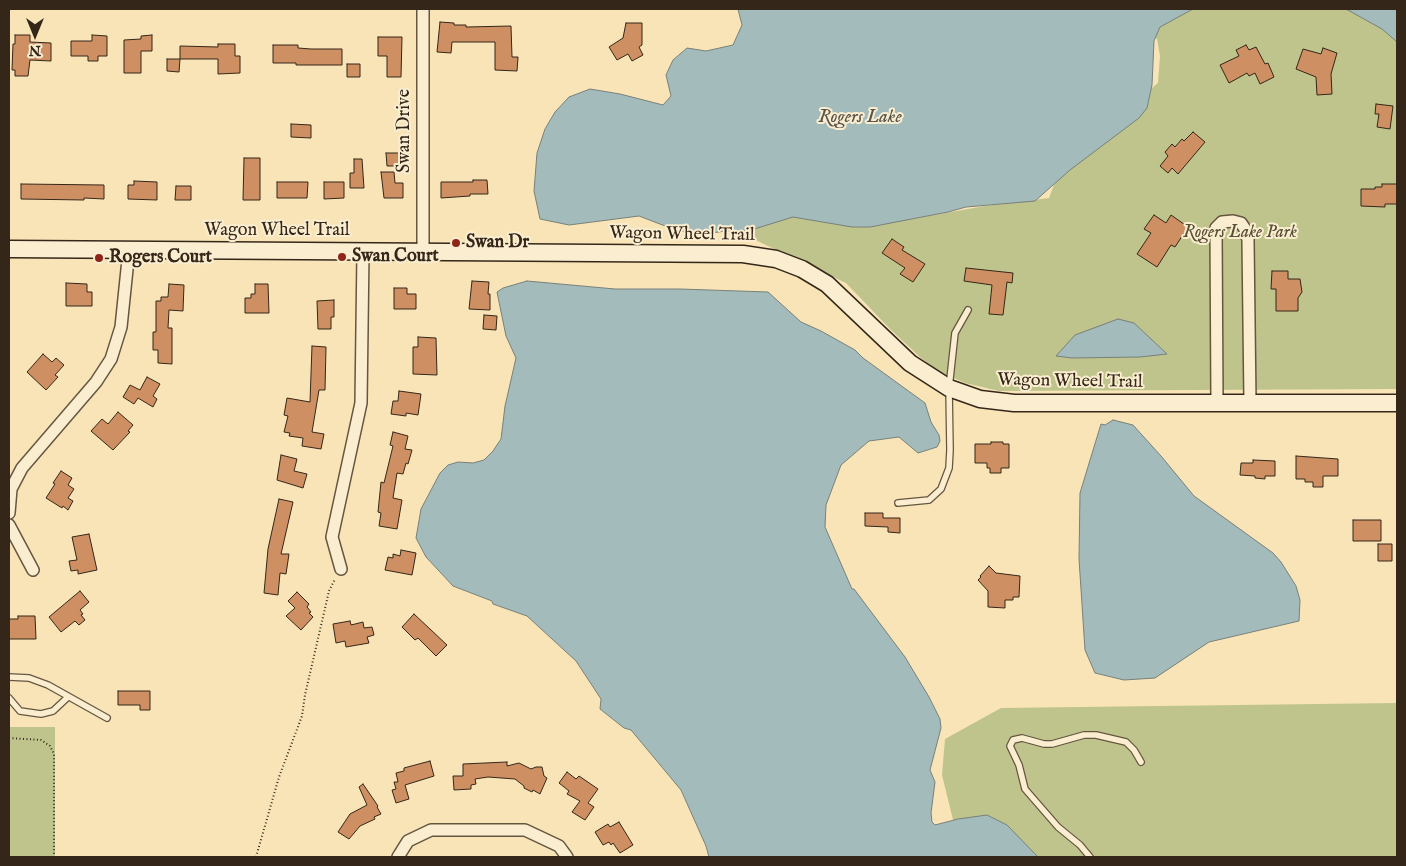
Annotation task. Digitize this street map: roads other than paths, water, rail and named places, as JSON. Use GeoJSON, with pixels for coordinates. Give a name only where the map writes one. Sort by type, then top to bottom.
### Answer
{"type":"FeatureCollection","features":[{"type":"Feature","properties":{"kind":"street","name":"Swan Drive"},"geometry":{"type":"LineString","coordinates":[[423,9],[423,252]]}},
{"type":"Feature","properties":{"kind":"street"},"geometry":{"type":"LineString","coordinates":[[1217,403],[1216,228],[1222,222],[1233,221],[1240,223],[1245,229],[1248,240],[1250,403]]}},
{"type":"Feature","properties":{"kind":"street","name":"Wagon Wheel Trail"},"geometry":{"type":"LineString","coordinates":[[9,250],[742,254],[776,259],[802,269],[827,284],[910,363],[949,388],[980,399],[1014,403],[1397,403]]}},
{"type":"Feature","properties":{"kind":"street"},"geometry":{"type":"LineString","coordinates":[[9,512],[11,489],[22,468],[96,382],[111,359],[121,327],[129,250]]}},
{"type":"Feature","properties":{"kind":"street"},"geometry":{"type":"LineString","coordinates":[[341,569],[332,537],[361,402],[363,252]]}},
{"type":"Feature","properties":{"kind":"street"},"geometry":{"type":"LineString","coordinates":[[9,525],[33,570]]}},
{"type":"Feature","properties":{"kind":"street"},"geometry":{"type":"LineString","coordinates":[[398,857],[408,842],[431,830],[525,830],[559,846],[567,857]]}},
{"type":"Feature","properties":{"kind":"lane"},"geometry":{"type":"LineString","coordinates":[[898,504],[929,500],[941,489],[949,468],[949,388],[955,333],[968,310]]}},
{"type":"Feature","properties":{"kind":"lane"},"geometry":{"type":"LineString","coordinates":[[9,677],[29,678],[48,685],[107,718]]}},
{"type":"Feature","properties":{"kind":"lane"},"geometry":{"type":"LineString","coordinates":[[9,698],[20,712],[41,714],[53,711],[68,697]]}},
{"type":"Feature","properties":{"kind":"lane"},"geometry":{"type":"LineString","coordinates":[[1090,857],[1080,845],[1058,827],[1025,789],[1019,765],[1010,746],[1013,740],[1022,738],[1044,744],[1052,744],[1096,734],[1126,742],[1134,750],[1141,762]]}},
{"type":"Feature","properties":{"kind":"water","name":"Rogers Lake"},"geometry":{"type":"Polygon","coordinates":[[[738,9],[1193,9],[1160,27],[1154,41],[1152,85],[1147,108],[1139,118],[1070,170],[1035,201],[966,207],[870,227],[852,227],[793,217],[751,230],[698,235],[673,229],[639,216],[569,225],[540,219],[534,191],[537,153],[545,129],[555,112],[569,97],[590,89],[620,94],[663,105],[671,96],[666,75],[673,60],[687,48],[706,51],[733,45],[742,25],[738,9]]]}},
{"type":"Feature","properties":{"kind":"water"},"geometry":{"type":"Polygon","coordinates":[[[1346,9],[1397,9],[1397,42],[1382,29],[1346,9]]]}},
{"type":"Feature","properties":{"kind":"water"},"geometry":{"type":"Polygon","coordinates":[[[527,281],[615,289],[768,292],[801,322],[855,350],[863,358],[925,403],[931,422],[939,435],[940,441],[937,447],[918,453],[899,437],[869,441],[841,465],[826,505],[825,527],[852,589],[854,589],[905,657],[940,719],[941,728],[930,770],[935,782],[931,813],[932,822],[935,825],[958,819],[987,815],[1007,825],[1038,857],[709,857],[681,790],[631,730],[624,728],[600,709],[601,699],[576,661],[527,616],[493,604],[492,601],[453,586],[426,557],[416,538],[421,509],[440,473],[448,465],[458,462],[473,463],[484,460],[501,439],[505,406],[516,358],[506,336],[497,292],[503,288],[527,281]]]}},
{"type":"Feature","properties":{"kind":"water"},"geometry":{"type":"Polygon","coordinates":[[[1118,319],[1134,323],[1167,354],[1140,357],[1072,358],[1056,356],[1075,335],[1118,319]]]}},
{"type":"Feature","properties":{"kind":"water"},"geometry":{"type":"Polygon","coordinates":[[[1113,420],[1133,425],[1194,496],[1273,553],[1296,586],[1300,600],[1299,621],[1209,642],[1155,678],[1124,680],[1095,673],[1085,650],[1079,559],[1080,493],[1101,424],[1105,425],[1113,420]]]}},
{"type":"Feature","properties":{"kind":"place","name":"Swan Dr"},"geometry":{"type":"Point","coordinates":[456,243]}},
{"type":"Feature","properties":{"kind":"place","name":"Swan Court"},"geometry":{"type":"Point","coordinates":[342,257]}},
{"type":"Feature","properties":{"kind":"place","name":"Rogers Court"},"geometry":{"type":"Point","coordinates":[99,258]}},
{"type":"Feature","properties":{"kind":"park label","name":"Rogers Lake Park"},"geometry":{"type":"Point","coordinates":[1240,233]}}]}
